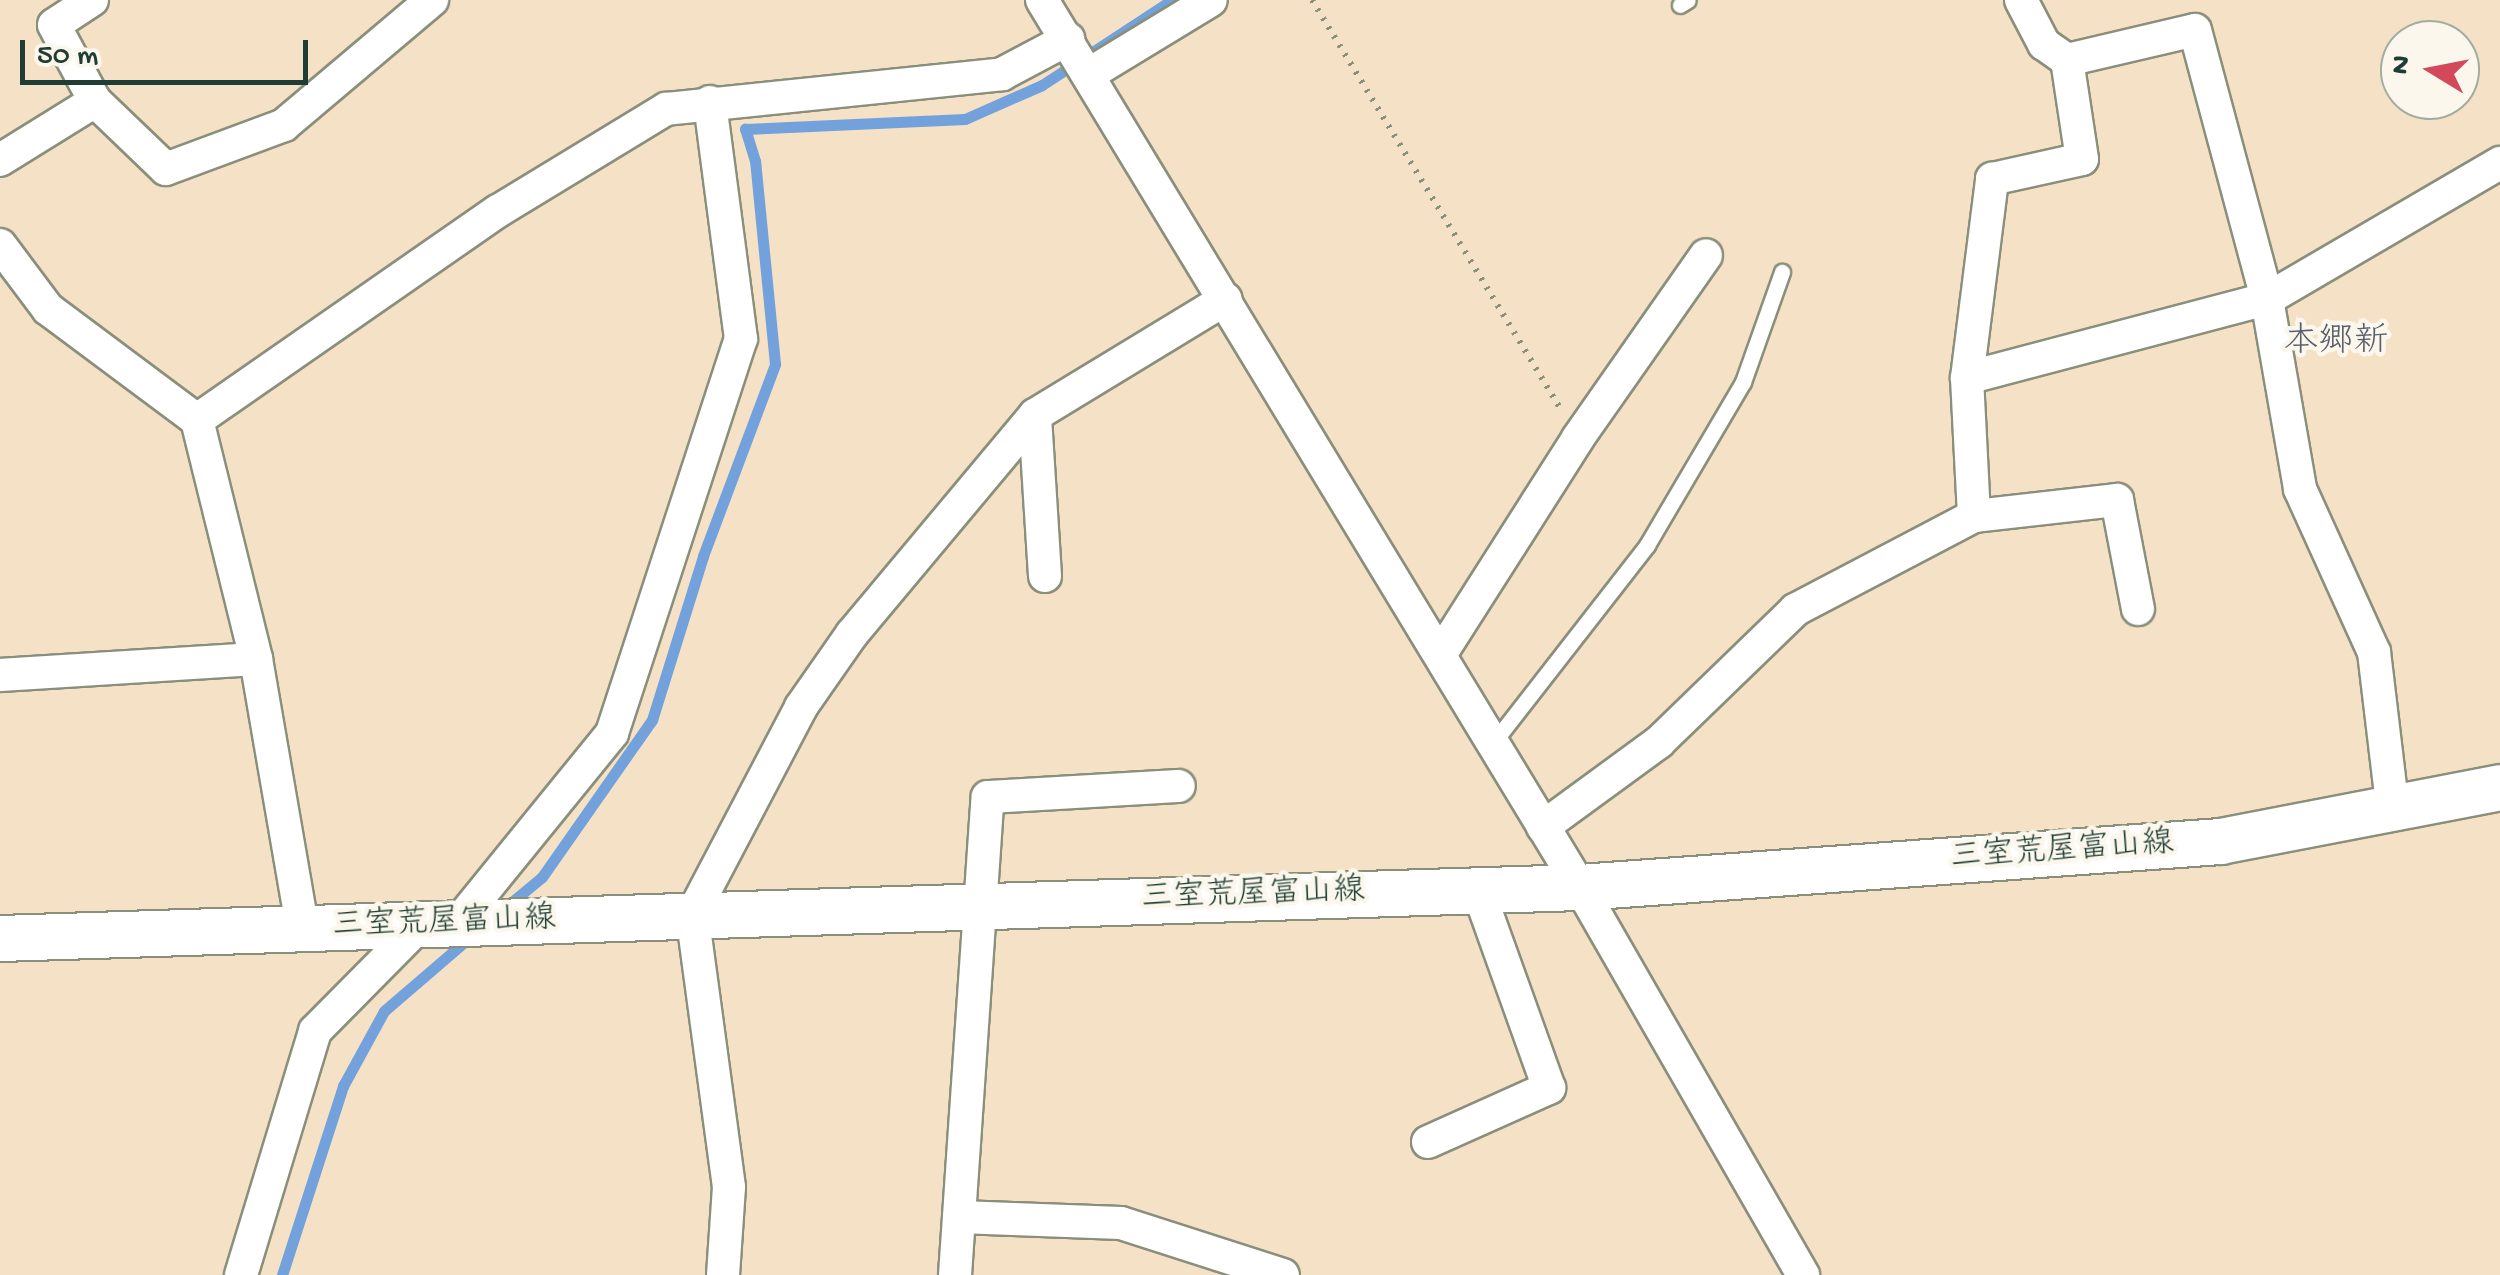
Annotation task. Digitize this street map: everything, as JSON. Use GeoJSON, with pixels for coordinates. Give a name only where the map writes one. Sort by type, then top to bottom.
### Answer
{"type":"FeatureCollection","features":[{"type":"Feature","properties":{"kind":"main road","name":"三室荒屋富山線"},"geometry":{"type":"LineString","coordinates":[[0,938],[1580,887],[2220,841],[2500,788]]}},
{"type":"Feature","properties":{"kind":"street"},"geometry":{"type":"LineString","coordinates":[[92,0],[54,25],[95,101],[166,169],[284,125],[432,0]]}},
{"type":"Feature","properties":{"kind":"street"},"geometry":{"type":"LineString","coordinates":[[1042,0],[1091,73],[1580,887],[1802,1275]]}},
{"type":"Feature","properties":{"kind":"street"},"geometry":{"type":"LineString","coordinates":[[1091,73],[1212,0]]}},
{"type":"Feature","properties":{"kind":"street"},"geometry":{"type":"LineString","coordinates":[[1974,516],[1968,378],[1992,179],[2082,159],[2067,60],[2044,44],[2021,0]]}},
{"type":"Feature","properties":{"kind":"street"},"geometry":{"type":"LineString","coordinates":[[2067,60],[2195,30],[2267,298],[2300,489],[2374,652],[2393,811]]}},
{"type":"Feature","properties":{"kind":"street"},"geometry":{"type":"LineString","coordinates":[[197,420],[498,211],[666,109],[1002,74],[1068,39]]}},
{"type":"Feature","properties":{"kind":"street"},"geometry":{"type":"LineString","coordinates":[[0,160],[95,101]]}},
{"type":"Feature","properties":{"kind":"street"},"geometry":{"type":"LineString","coordinates":[[242,1275],[315,1031],[438,925],[612,733],[741,339],[710,102]]}},
{"type":"Feature","properties":{"kind":"street"},"geometry":{"type":"LineString","coordinates":[[1968,378],[2267,298],[2500,163]]}},
{"type":"Feature","properties":{"kind":"street"},"geometry":{"type":"LineString","coordinates":[[0,245],[48,309],[197,420],[256,659],[303,930]]}},
{"type":"Feature","properties":{"kind":"street"},"geometry":{"type":"LineString","coordinates":[[1440,655],[1578,438],[1706,255]]}},
{"type":"Feature","properties":{"kind":"street"},"geometry":{"type":"LineString","coordinates":[[723,1275],[729,1187],[692,915],[801,707],[864,620],[1035,415],[1226,299]]}},
{"type":"Feature","properties":{"kind":"street"},"geometry":{"type":"LineString","coordinates":[[1035,415],[1045,576]]}},
{"type":"Feature","properties":{"kind":"street"},"geometry":{"type":"LineString","coordinates":[[1543,827],[1659,742],[1795,610],[1974,516],[2117,500],[2138,609]]}},
{"type":"Feature","properties":{"kind":"street"},"geometry":{"type":"LineString","coordinates":[[0,675],[256,659]]}},
{"type":"Feature","properties":{"kind":"street"},"geometry":{"type":"LineString","coordinates":[[955,1275],[984,904],[988,797],[1179,786]]}},
{"type":"Feature","properties":{"kind":"street"},"geometry":{"type":"LineString","coordinates":[[1428,1142],[1549,1088],[1478,890]]}},
{"type":"Feature","properties":{"kind":"street"},"geometry":{"type":"LineString","coordinates":[[959,1217],[1121,1223],[1284,1275]]}},
{"type":"Feature","properties":{"kind":"lane"},"geometry":{"type":"LineString","coordinates":[[1494,743],[1647,546],[1743,382],[1782,272]]}},
{"type":"Feature","properties":{"kind":"path"},"geometry":{"type":"LineString","coordinates":[[1312,0],[1578,438]]}},
{"type":"Feature","properties":{"kind":"waterway"},"geometry":{"type":"LineString","coordinates":[[507,906],[542,877],[652,720],[703,556],[775,364],[755,161],[745,129],[965,119],[1042,85],[1172,0]]}},
{"type":"Feature","properties":{"kind":"waterway"},"geometry":{"type":"LineString","coordinates":[[282,1275],[343,1086],[384,1011],[470,937]]}},
{"type":"Feature","properties":{"kind":"district","name":"本郷新"},"geometry":{"type":"Point","coordinates":[2336,344]}}]}
